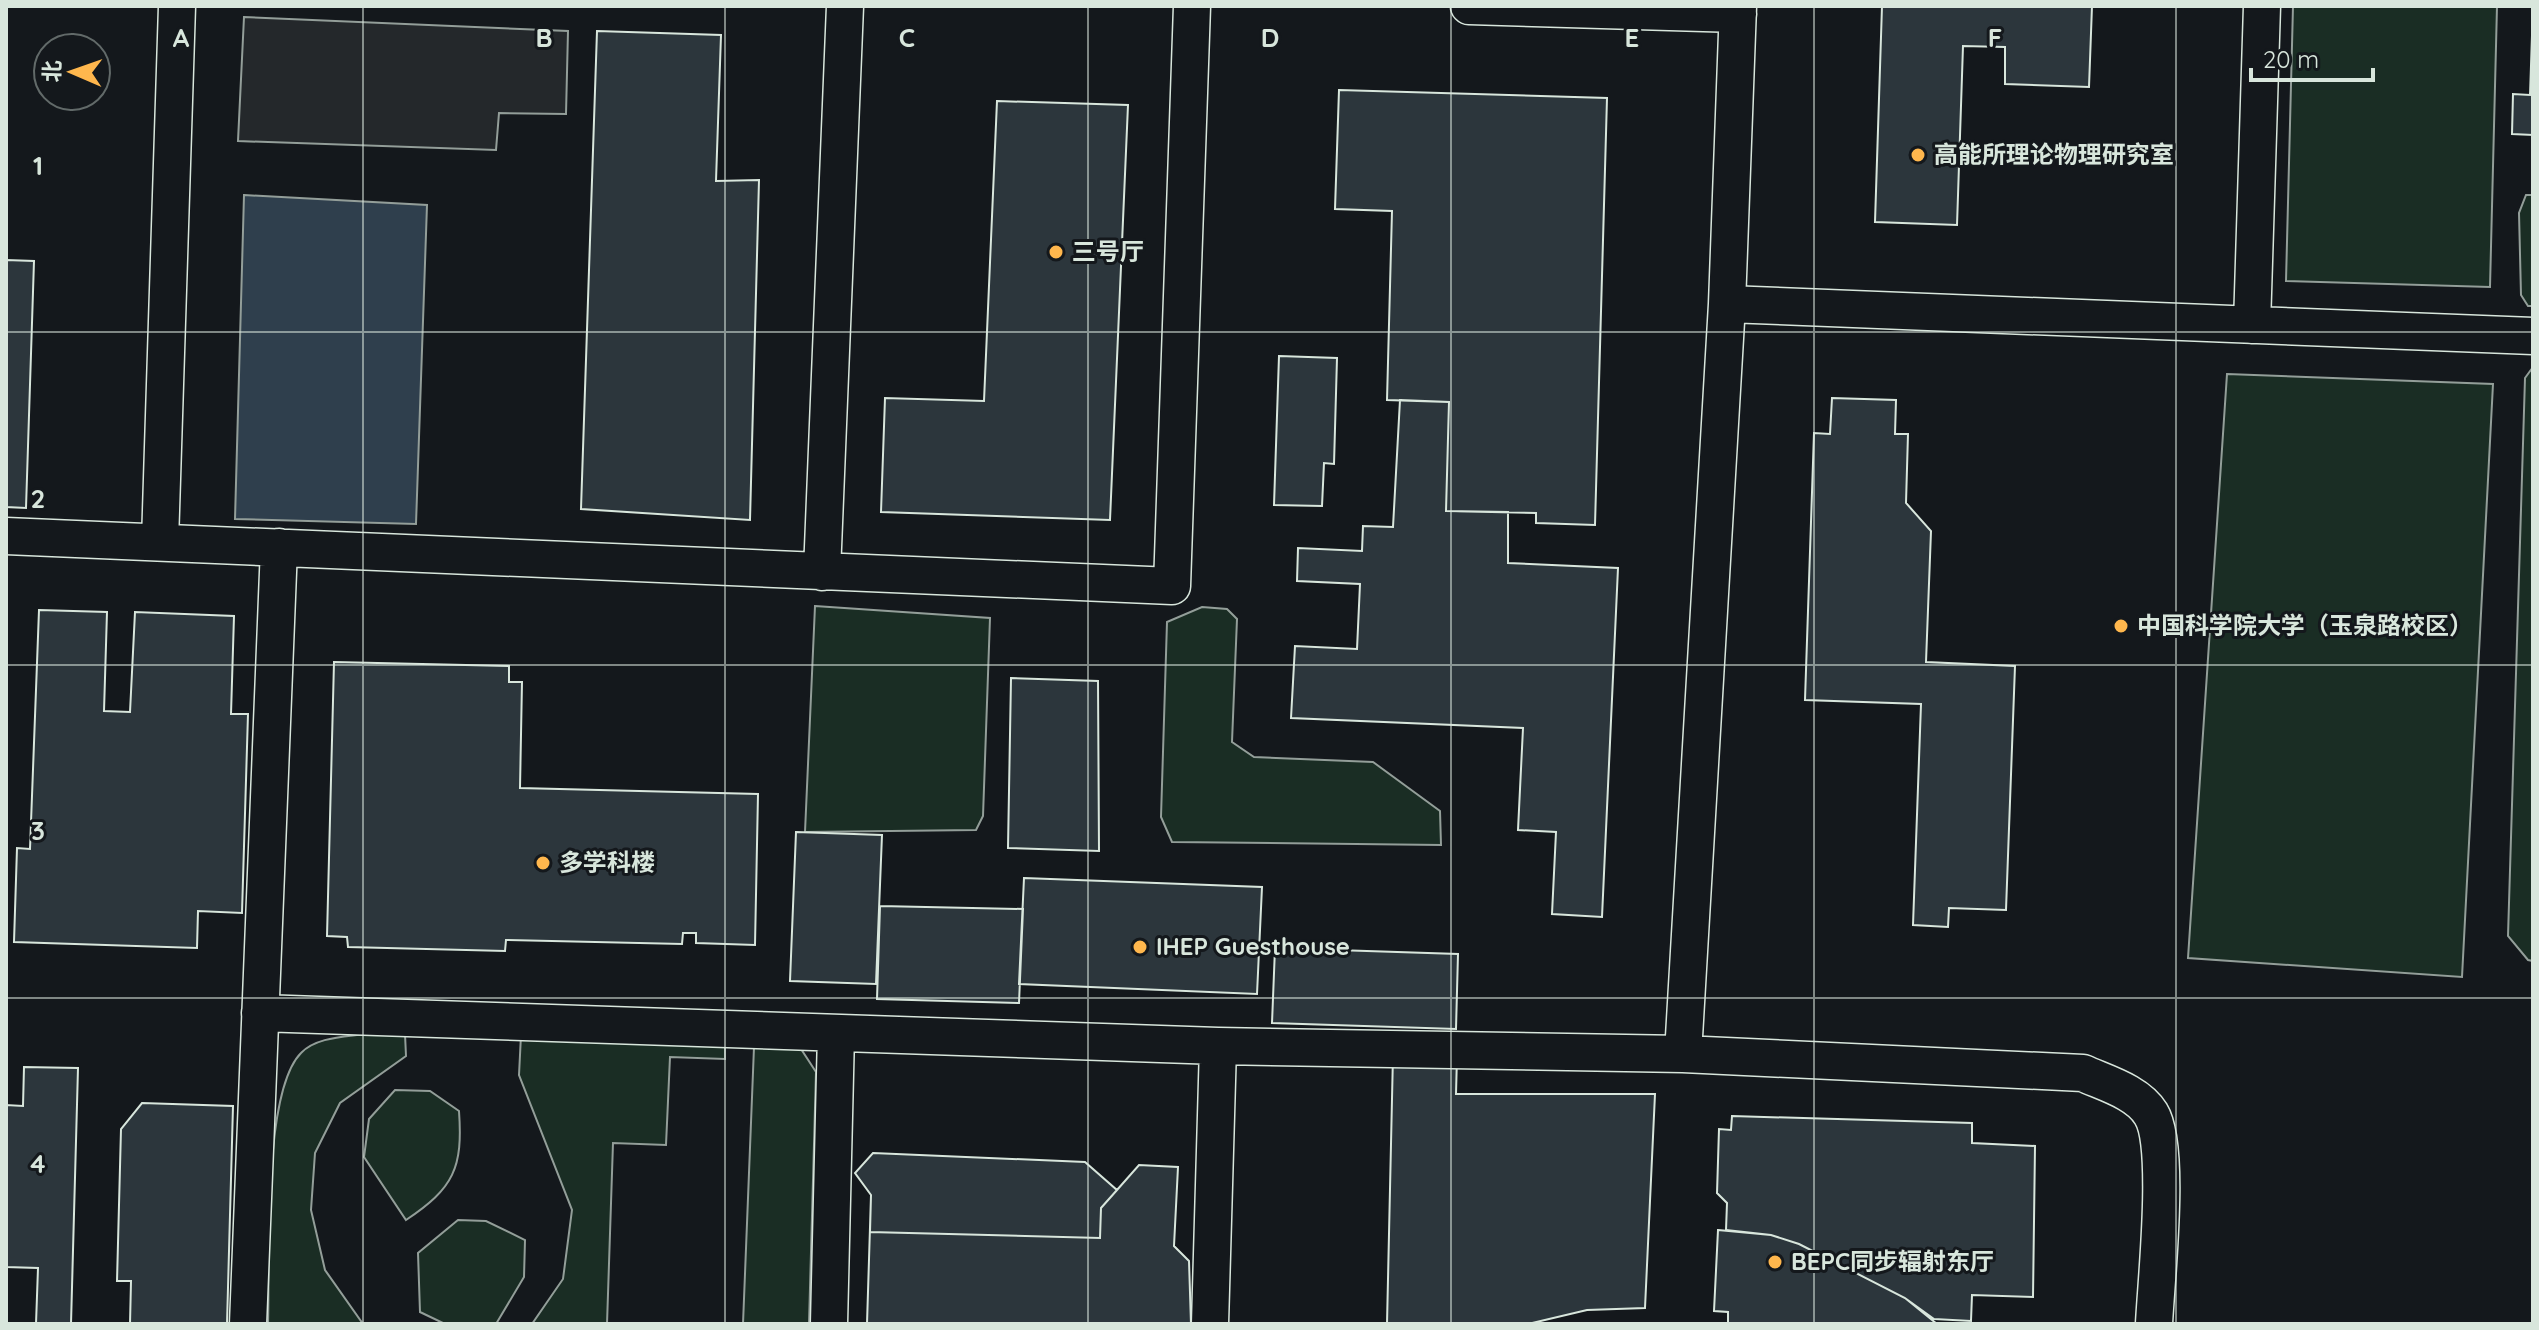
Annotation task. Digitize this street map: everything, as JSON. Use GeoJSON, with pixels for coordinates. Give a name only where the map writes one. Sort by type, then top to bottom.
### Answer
{"type":"FeatureCollection","features":[{"type":"Feature","properties":{"kind":"street"},"geometry":{"type":"LineString","coordinates":[[160,542],[177,6]]}},
{"type":"Feature","properties":{"kind":"street"},"geometry":{"type":"LineString","coordinates":[[822,572],[845,6]]}},
{"type":"Feature","properties":{"kind":"street"},"geometry":{"type":"LineString","coordinates":[[6,536],[1172,586],[1192,6]]}},
{"type":"Feature","properties":{"kind":"street"},"geometry":{"type":"LineString","coordinates":[[1469,6],[1738,10],[1727,304],[1692,947],[1683,1054]]}},
{"type":"Feature","properties":{"kind":"street"},"geometry":{"type":"LineString","coordinates":[[2252,325],[2262,6]]}},
{"type":"Feature","properties":{"kind":"street"},"geometry":{"type":"LineString","coordinates":[[1727,304],[2533,336]]}},
{"type":"Feature","properties":{"kind":"street"},"geometry":{"type":"LineString","coordinates":[[248,1324],[279,547]]}},
{"type":"Feature","properties":{"kind":"street"},"geometry":{"type":"LineString","coordinates":[[260,1013],[1218,1046],[1683,1054],[2083,1073],[2131,1094],[2151,1113],[2160,1145],[2154,1324]]}},
{"type":"Feature","properties":{"kind":"street"},"geometry":{"type":"LineString","coordinates":[[829,1324],[836,1033]]}},
{"type":"Feature","properties":{"kind":"street"},"geometry":{"type":"LineString","coordinates":[[1210,1324],[1218,1046]]}},
{"type":"Feature","properties":{"kind":"green space"},"geometry":{"type":"Polygon","coordinates":[[[2293,6],[2497,6],[2490,287],[2286,281],[2293,6]]]}},
{"type":"Feature","properties":{"kind":"green space"},"geometry":{"type":"Polygon","coordinates":[[[2526,195],[2533,195],[2533,306],[2528,306],[2521,295],[2519,213],[2526,195]]]}},
{"type":"Feature","properties":{"kind":"green space"},"geometry":{"type":"Polygon","coordinates":[[[2533,367],[2533,961],[2528,960],[2508,936],[2525,378],[2533,367]]]}},
{"type":"Feature","properties":{"kind":"green space"},"geometry":{"type":"Polygon","coordinates":[[[2227,374],[2493,384],[2462,977],[2188,958],[2227,374]]]}},
{"type":"Feature","properties":{"kind":"green space"},"geometry":{"type":"Polygon","coordinates":[[[815,606],[990,618],[983,816],[976,830],[805,832],[815,606]]]}},
{"type":"Feature","properties":{"kind":"green space"},"geometry":{"type":"Polygon","coordinates":[[[1202,607],[1227,609],[1237,619],[1232,742],[1254,757],[1373,762],[1440,811],[1441,845],[1172,842],[1161,817],[1167,622],[1202,607]]]}},
{"type":"Feature","properties":{"kind":"green space"},"geometry":{"type":"Polygon","coordinates":[[[365,1034],[405,1034],[406,1056],[340,1103],[315,1153],[311,1210],[325,1270],[363,1324],[268,1324],[274,1140],[288,1073],[307,1048],[331,1039],[365,1034]]]}},
{"type":"Feature","properties":{"kind":"green space"},"geometry":{"type":"Polygon","coordinates":[[[521,1035],[725,1042],[725,1059],[670,1057],[666,1145],[613,1143],[607,1324],[532,1324],[563,1279],[572,1210],[519,1075],[521,1035]]]}},
{"type":"Feature","properties":{"kind":"green space"},"geometry":{"type":"Polygon","coordinates":[[[754,1047],[801,1049],[816,1072],[809,1324],[743,1324],[754,1047]]]}},
{"type":"Feature","properties":{"kind":"green space"},"geometry":{"type":"Polygon","coordinates":[[[395,1090],[430,1091],[459,1111],[459,1148],[452,1175],[435,1197],[406,1220],[364,1157],[369,1119],[395,1090]]]}},
{"type":"Feature","properties":{"kind":"green space"},"geometry":{"type":"Polygon","coordinates":[[[458,1220],[486,1221],[525,1240],[524,1277],[496,1324],[445,1324],[420,1312],[418,1253],[458,1220]]]}},
{"type":"Feature","properties":{"kind":"shaded area"},"geometry":{"type":"Polygon","coordinates":[[[244,17],[568,31],[566,114],[499,113],[496,150],[238,141],[244,17]]]}},
{"type":"Feature","properties":{"kind":"water"},"geometry":{"type":"Polygon","coordinates":[[[244,195],[427,205],[416,524],[235,519],[244,195]]]}},
{"type":"Feature","properties":{"kind":"building","name":"高能所理论物理研究室"},"geometry":{"type":"Polygon","coordinates":[[[1882,6],[2092,6],[2089,87],[2005,84],[2005,47],[1963,46],[1957,225],[1875,222],[1882,6]]]}},
{"type":"Feature","properties":{"kind":"building"},"geometry":{"type":"Polygon","coordinates":[[[2533,6],[2533,135],[2512,134],[2513,94],[2530,95],[2533,6]]]}},
{"type":"Feature","properties":{"kind":"building"},"geometry":{"type":"Polygon","coordinates":[[[597,31],[721,35],[716,181],[759,180],[750,520],[581,509],[597,31]]]}},
{"type":"Feature","properties":{"kind":"building"},"geometry":{"type":"Polygon","coordinates":[[[1339,90],[1607,98],[1595,525],[1536,523],[1536,513],[1446,511],[1449,402],[1387,400],[1392,211],[1335,209],[1339,90]]]}},
{"type":"Feature","properties":{"kind":"building","name":"三号厅"},"geometry":{"type":"Polygon","coordinates":[[[997,101],[1128,105],[1110,520],[881,512],[885,398],[984,401],[997,101]]]}},
{"type":"Feature","properties":{"kind":"building"},"geometry":{"type":"Polygon","coordinates":[[[6,260],[34,261],[26,508],[6,507],[6,260]]]}},
{"type":"Feature","properties":{"kind":"building"},"geometry":{"type":"Polygon","coordinates":[[[1279,356],[1337,358],[1334,464],[1324,463],[1322,506],[1274,505],[1279,356]]]}},
{"type":"Feature","properties":{"kind":"building"},"geometry":{"type":"Polygon","coordinates":[[[1832,398],[1896,400],[1895,434],[1908,434],[1906,503],[1931,531],[1926,662],[2015,666],[2006,910],[1949,908],[1948,927],[1913,925],[1921,704],[1805,700],[1814,433],[1830,434],[1832,398]]]}},
{"type":"Feature","properties":{"kind":"building"},"geometry":{"type":"Polygon","coordinates":[[[1400,400],[1449,402],[1446,511],[1508,512],[1508,563],[1618,568],[1602,917],[1552,914],[1556,832],[1518,830],[1523,728],[1291,718],[1295,646],[1357,649],[1360,584],[1297,581],[1298,548],[1362,551],[1363,526],[1393,527],[1400,400]]]}},
{"type":"Feature","properties":{"kind":"building"},"geometry":{"type":"Polygon","coordinates":[[[39,610],[107,612],[104,711],[130,712],[135,612],[234,616],[231,714],[248,714],[242,913],[198,911],[197,948],[14,942],[17,848],[30,849],[39,610]]]}},
{"type":"Feature","properties":{"kind":"building","name":"多学科楼"},"geometry":{"type":"Polygon","coordinates":[[[334,662],[509,666],[509,682],[522,682],[520,788],[758,794],[755,945],[696,943],[696,933],[683,933],[682,944],[506,940],[505,951],[348,947],[347,937],[327,936],[334,662]]]}},
{"type":"Feature","properties":{"kind":"building"},"geometry":{"type":"Polygon","coordinates":[[[1011,678],[1098,681],[1099,851],[1008,848],[1011,678]]]}},
{"type":"Feature","properties":{"kind":"building"},"geometry":{"type":"Polygon","coordinates":[[[796,832],[882,835],[876,984],[790,981],[796,832]]]}},
{"type":"Feature","properties":{"kind":"building","name":"IHEP Guesthouse"},"geometry":{"type":"Polygon","coordinates":[[[1024,878],[1262,887],[1257,994],[1019,984],[1024,878]]]}},
{"type":"Feature","properties":{"kind":"building"},"geometry":{"type":"Polygon","coordinates":[[[880,906],[1023,909],[1019,1003],[877,999],[880,906]]]}},
{"type":"Feature","properties":{"kind":"building"},"geometry":{"type":"Polygon","coordinates":[[[1275,948],[1458,954],[1456,1029],[1272,1023],[1275,948]]]}},
{"type":"Feature","properties":{"kind":"building"},"geometry":{"type":"Polygon","coordinates":[[[1393,1054],[1457,1056],[1456,1094],[1655,1094],[1645,1308],[1587,1310],[1528,1324],[1387,1324],[1393,1054]]]}},
{"type":"Feature","properties":{"kind":"building"},"geometry":{"type":"Polygon","coordinates":[[[24,1067],[78,1068],[71,1324],[36,1324],[38,1268],[6,1267],[6,1105],[23,1106],[24,1067]]]}},
{"type":"Feature","properties":{"kind":"building"},"geometry":{"type":"Polygon","coordinates":[[[142,1103],[233,1106],[227,1324],[130,1324],[131,1281],[117,1281],[121,1129],[142,1103]]]}},
{"type":"Feature","properties":{"kind":"building"},"geometry":{"type":"Polygon","coordinates":[[[1732,1116],[1972,1123],[1972,1143],[2035,1146],[2033,1297],[1972,1295],[1971,1321],[1934,1319],[1905,1298],[1799,1244],[1771,1235],[1726,1230],[1727,1203],[1717,1193],[1719,1129],[1731,1130],[1732,1116]]]}},
{"type":"Feature","properties":{"kind":"building"},"geometry":{"type":"Polygon","coordinates":[[[873,1153],[1085,1162],[1117,1190],[1139,1165],[1178,1167],[1174,1246],[1189,1261],[1191,1324],[867,1324],[871,1195],[855,1173],[873,1153]]]}},
{"type":"Feature","properties":{"kind":"building"},"geometry":{"type":"Polygon","coordinates":[[[873,1153],[1085,1162],[1117,1190],[1101,1208],[1100,1238],[870,1232],[871,1195],[855,1173],[873,1153]]]}},
{"type":"Feature","properties":{"kind":"building","name":"BEPC同步辐射东厅"},"geometry":{"type":"Polygon","coordinates":[[[1718,1230],[1771,1235],[1799,1244],[1905,1298],[1937,1324],[1728,1324],[1728,1312],[1714,1311],[1718,1230]]]}},
{"type":"Feature","properties":{"kind":"place","name":"高能所理论物理研究室"},"geometry":{"type":"Point","coordinates":[1918,155]}},
{"type":"Feature","properties":{"kind":"place","name":"三号厅"},"geometry":{"type":"Point","coordinates":[1056,252]}},
{"type":"Feature","properties":{"kind":"place","name":"中国科学院大学（玉泉路校区）"},"geometry":{"type":"Point","coordinates":[2121,626]}},
{"type":"Feature","properties":{"kind":"place","name":"多学科楼"},"geometry":{"type":"Point","coordinates":[543,863]}},
{"type":"Feature","properties":{"kind":"place","name":"IHEP Guesthouse"},"geometry":{"type":"Point","coordinates":[1140,947]}},
{"type":"Feature","properties":{"kind":"place","name":"BEPC同步辐射东厅"},"geometry":{"type":"Point","coordinates":[1775,1262]}}]}
